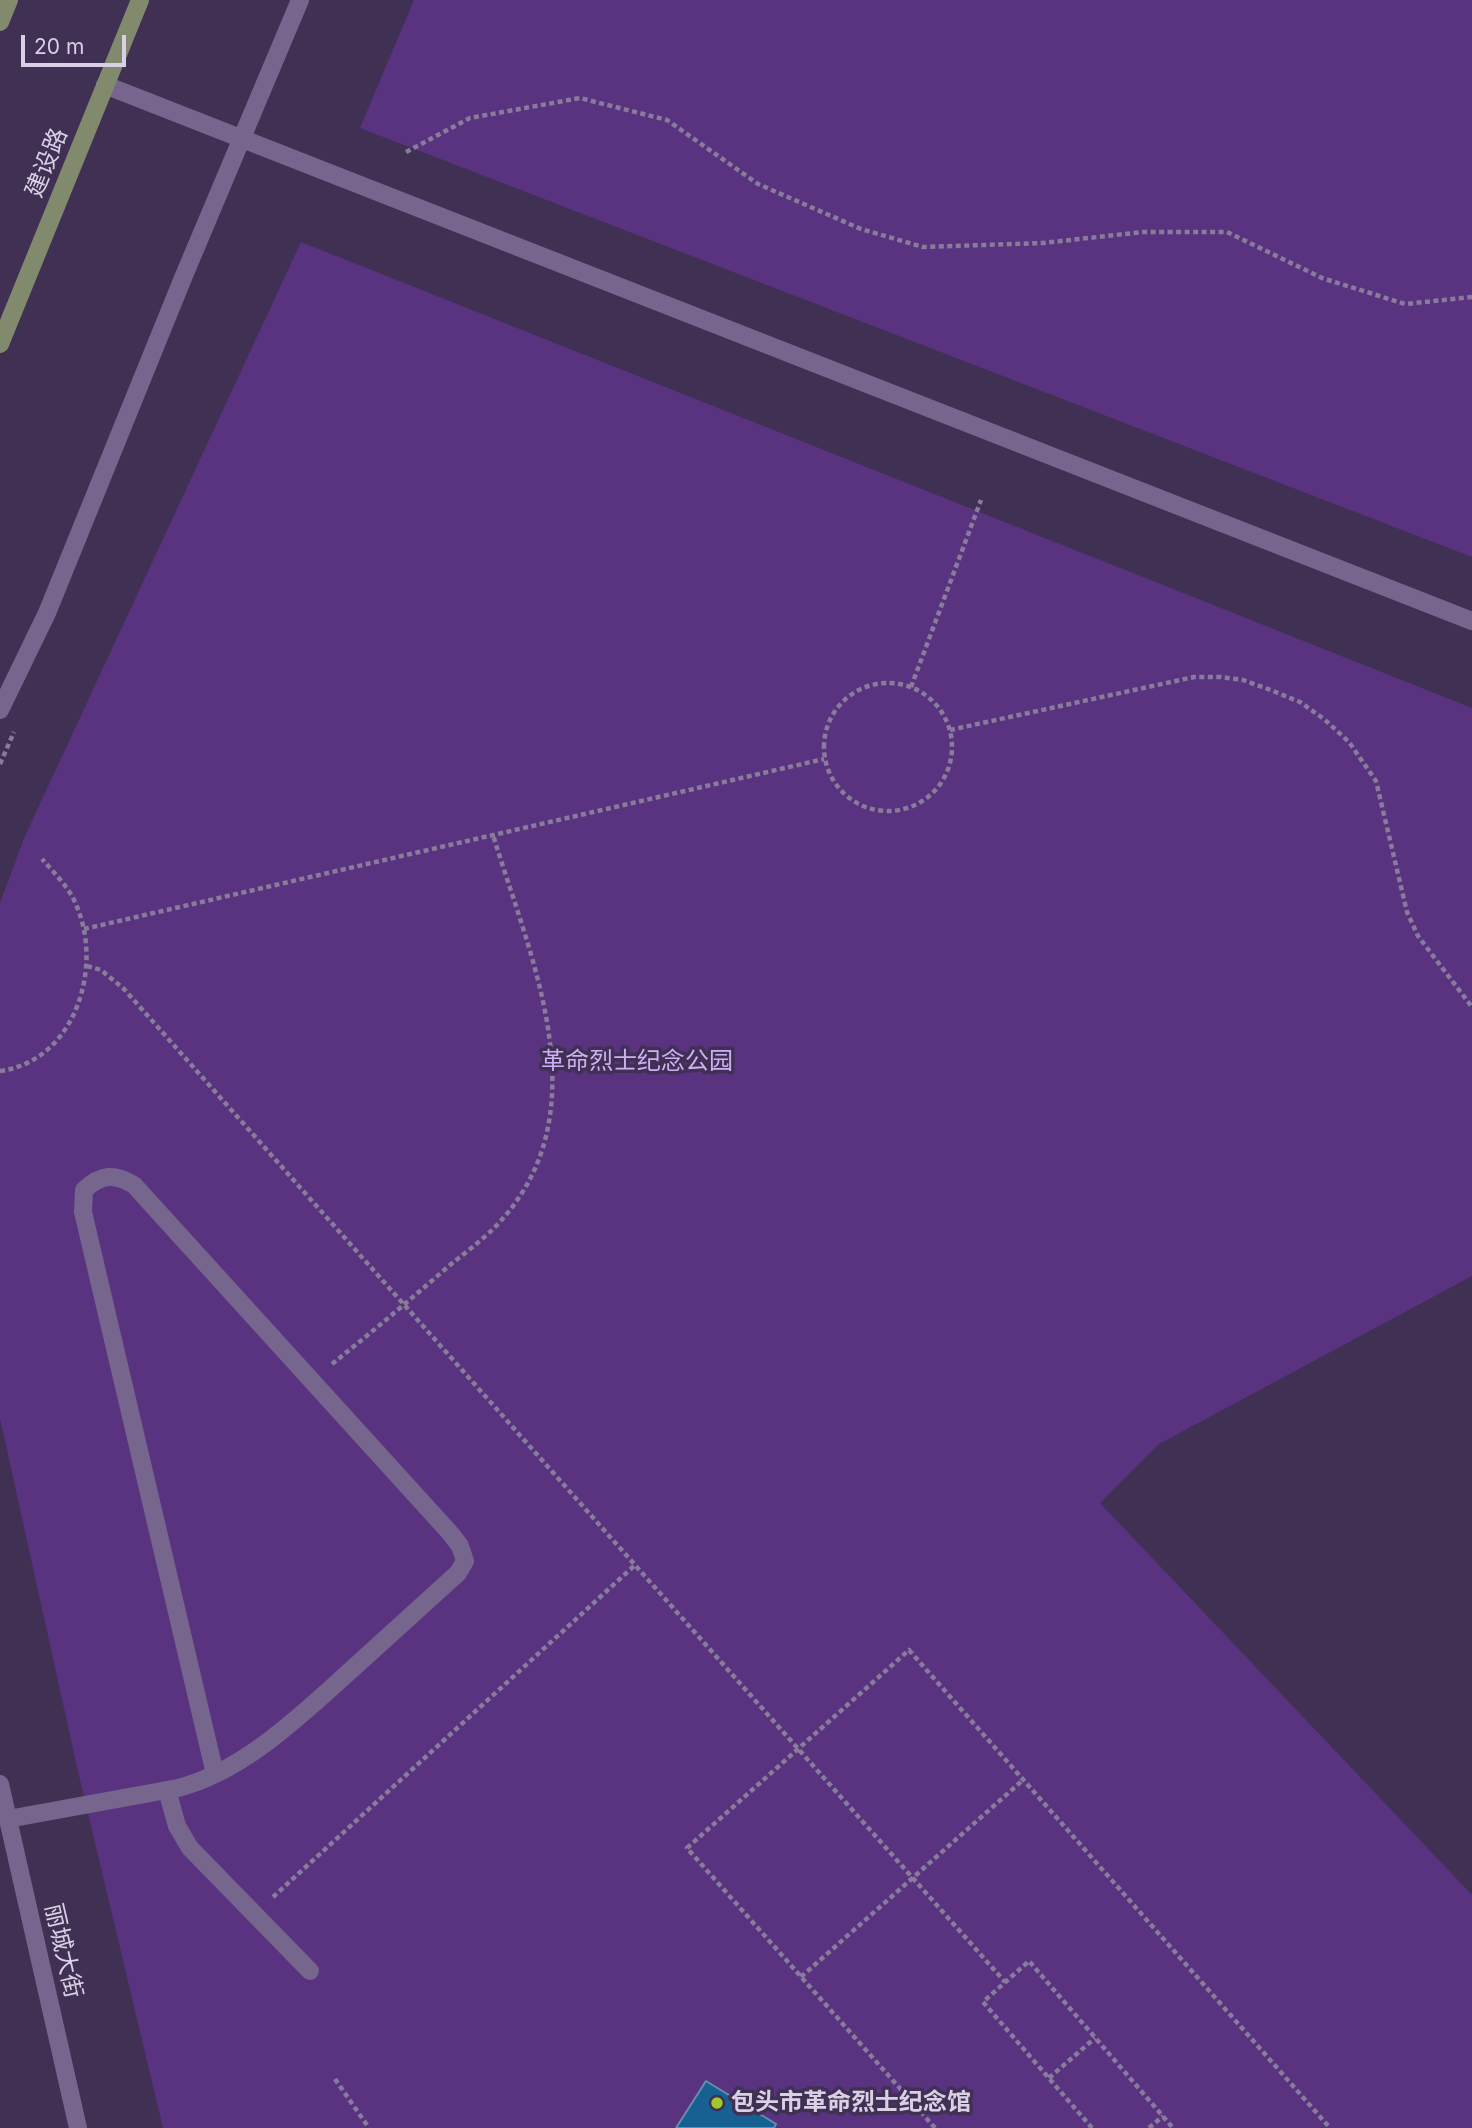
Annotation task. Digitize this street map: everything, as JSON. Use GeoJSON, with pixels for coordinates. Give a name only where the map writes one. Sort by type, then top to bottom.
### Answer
{"type":"FeatureCollection","features":[{"type":"Feature","properties":{"kind":"main road"},"geometry":{"type":"LineString","coordinates":[[0,22],[9,0]]}},
{"type":"Feature","properties":{"kind":"main road","name":"建设路"},"geometry":{"type":"LineString","coordinates":[[0,344],[140,0]]}},
{"type":"Feature","properties":{"kind":"street"},"geometry":{"type":"LineString","coordinates":[[0,710],[47,613],[300,0]]}},
{"type":"Feature","properties":{"kind":"street"},"geometry":{"type":"LineString","coordinates":[[105,85],[1472,621]]}},
{"type":"Feature","properties":{"kind":"street"},"geometry":{"type":"LineString","coordinates":[[8,1819],[167,1790],[199,1782],[215,1774],[299,1717],[458,1573],[465,1561],[460,1546],[451,1534],[134,1185],[121,1177],[99,1178],[84,1190],[83,1212],[215,1774]]}},
{"type":"Feature","properties":{"kind":"street","name":"丽城大街"},"geometry":{"type":"LineString","coordinates":[[0,1784],[78,2128]]}},
{"type":"Feature","properties":{"kind":"street"},"geometry":{"type":"LineString","coordinates":[[167,1790],[181,1835],[190,1848],[310,1971]]}},
{"type":"Feature","properties":{"kind":"path"},"geometry":{"type":"LineString","coordinates":[[406,152],[470,118],[580,98],[667,120],[758,184],[862,229],[923,247],[1043,243],[1143,232],[1227,232],[1322,278],[1405,304],[1472,297]]}},
{"type":"Feature","properties":{"kind":"path"},"geometry":{"type":"LineString","coordinates":[[911,687],[981,500]]}},
{"type":"Feature","properties":{"kind":"path"},"geometry":{"type":"LineString","coordinates":[[950,730],[1194,677],[1244,680],[1300,702],[1349,742],[1376,781],[1407,912],[1418,936],[1472,1007]]}},
{"type":"Feature","properties":{"kind":"path"},"geometry":{"type":"LineString","coordinates":[[883,683],[911,687],[932,700],[943,714],[950,730],[950,765],[943,781],[932,795],[918,805],[902,811],[868,809],[852,802],[839,790],[824,759],[828,724],[836,708],[849,695],[865,687],[883,683]]}},
{"type":"Feature","properties":{"kind":"path"},"geometry":{"type":"LineString","coordinates":[[84,929],[824,759]]}},
{"type":"Feature","properties":{"kind":"path"},"geometry":{"type":"LineString","coordinates":[[312,1380],[495,1227],[532,1175],[543,1151],[553,1088],[550,1031],[493,835]]}},
{"type":"Feature","properties":{"kind":"path"},"geometry":{"type":"LineString","coordinates":[[0,1071],[34,1058],[47,1049],[60,1034],[79,1003],[86,982],[87,947],[84,929],[70,892],[41,859]]}},
{"type":"Feature","properties":{"kind":"path"},"geometry":{"type":"LineString","coordinates":[[87,966],[101,970],[124,989],[1006,1982]]}},
{"type":"Feature","properties":{"kind":"path"},"geometry":{"type":"LineString","coordinates":[[254,1914],[635,1565]]}},
{"type":"Feature","properties":{"kind":"path"},"geometry":{"type":"LineString","coordinates":[[935,2128],[687,1848],[909,1650],[1330,2128]]}},
{"type":"Feature","properties":{"kind":"path"},"geometry":{"type":"LineString","coordinates":[[801,1977],[1023,1780]]}},
{"type":"Feature","properties":{"kind":"path"},"geometry":{"type":"LineString","coordinates":[[1092,2128],[983,2002],[1029,1961],[1173,2128]]}},
{"type":"Feature","properties":{"kind":"path"},"geometry":{"type":"LineString","coordinates":[[1049,2078],[1095,2038]]}},
{"type":"Feature","properties":{"kind":"path"},"geometry":{"type":"LineString","coordinates":[[335,2079],[369,2128]]}},
{"type":"Feature","properties":{"kind":"path"},"geometry":{"type":"LineString","coordinates":[[1149,2128],[1163,2116]]}},
{"type":"Feature","properties":{"kind":"green space"},"geometry":{"type":"Polygon","coordinates":[[[414,0],[1472,0],[1472,557],[360,128],[414,0]]]}},
{"type":"Feature","properties":{"kind":"green space","name":"革命烈士纪念公园"},"geometry":{"type":"Polygon","coordinates":[[[301,242],[1472,708],[1472,1276],[1159,1444],[1100,1503],[1472,1895],[1472,2128],[163,2128],[77,1767],[0,1418],[0,903],[25,836],[301,242]]]}},
{"type":"Feature","properties":{"kind":"building","name":"包头市革命烈士纪念馆"},"geometry":{"type":"Polygon","coordinates":[[[706,2081],[776,2124],[774,2128],[676,2128],[706,2081]]]}},
{"type":"Feature","properties":{"kind":"place","name":"包头市革命烈士纪念馆"},"geometry":{"type":"Point","coordinates":[717,2103]}}]}
